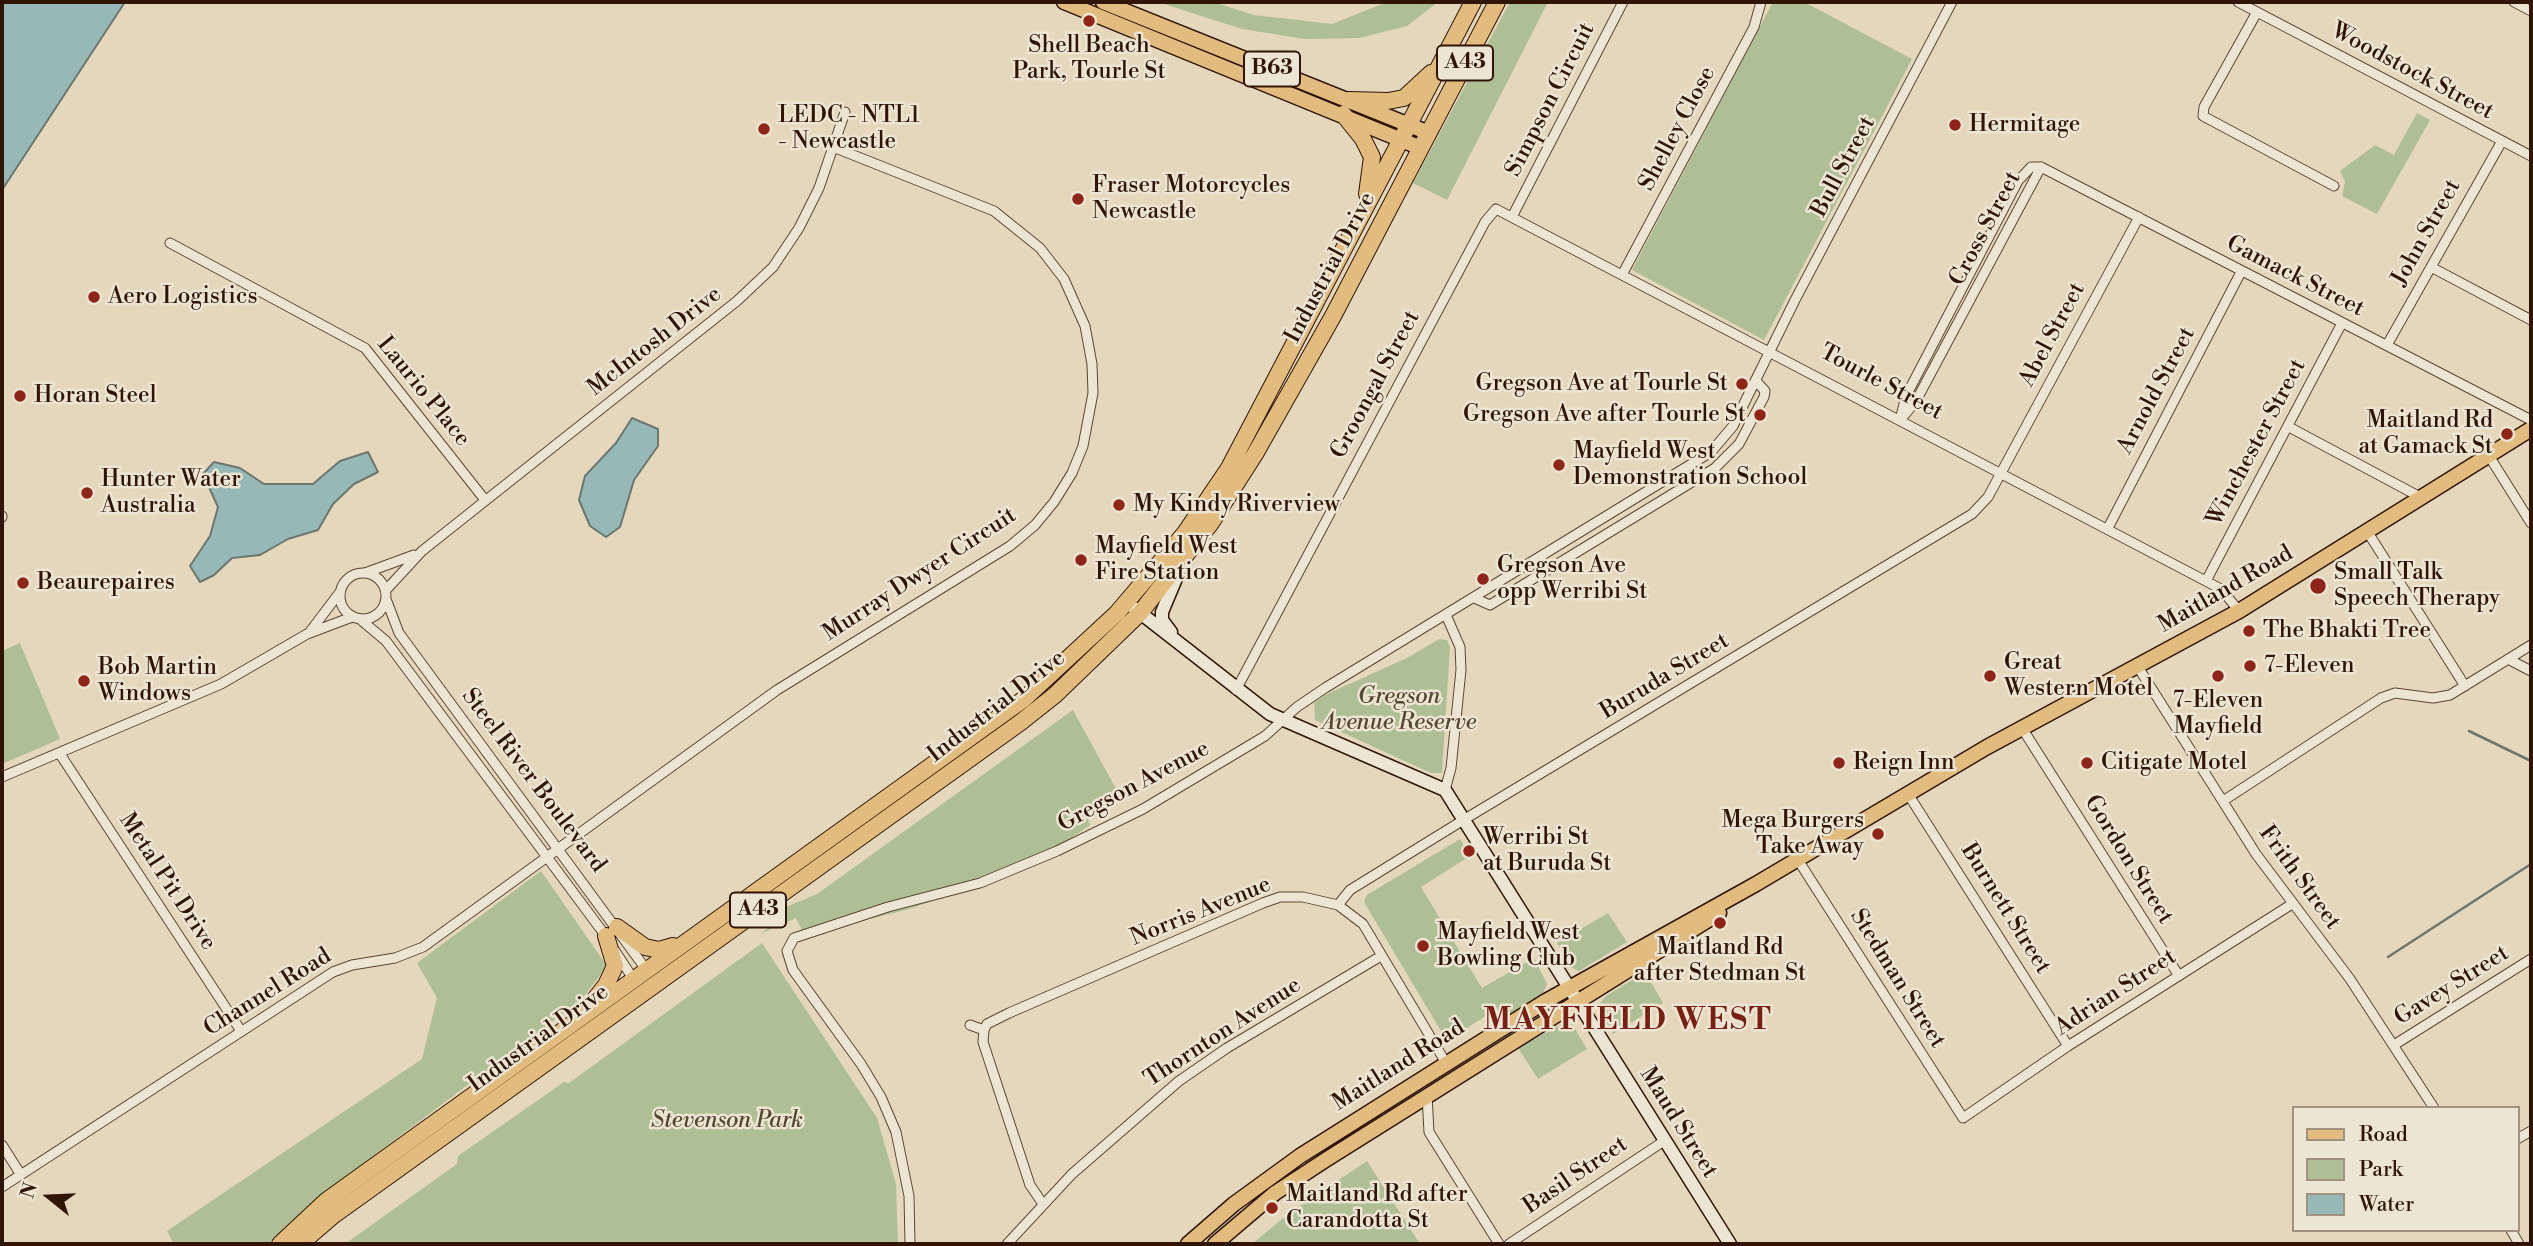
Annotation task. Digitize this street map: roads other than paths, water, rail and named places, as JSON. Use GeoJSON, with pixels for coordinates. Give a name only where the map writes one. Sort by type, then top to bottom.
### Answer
{"type":"FeatureCollection","features":[{"type":"Feature","properties":{"kind":"highway","name":"Industrial Drive"},"geometry":{"type":"LineString","coordinates":[[300,1244],[334,1215],[1021,722],[1063,687],[1133,608],[1229,468],[1358,227],[1473,2]]}},
{"type":"Feature","properties":{"kind":"highway","name":"Industrial Drive"},"geometry":{"type":"LineString","coordinates":[[280,1244],[326,1201],[639,973],[1024,699],[1133,608],[1185,559],[1255,454],[1333,316],[1497,2]]}},
{"type":"Feature","properties":{"kind":"highway","name":"B63"},"geometry":{"type":"LineString","coordinates":[[1346,107],[1404,98],[1444,59]]}},
{"type":"Feature","properties":{"kind":"highway"},"geometry":{"type":"LineString","coordinates":[[1346,107],[1372,157],[1371,180],[1358,227]]}},
{"type":"Feature","properties":{"kind":"highway"},"geometry":{"type":"LineString","coordinates":[[611,931],[653,949],[667,949],[688,938]]}},
{"type":"Feature","properties":{"kind":"highway"},"geometry":{"type":"LineString","coordinates":[[552,1038],[598,995],[611,976],[615,958],[611,931]]}},
{"type":"Feature","properties":{"kind":"main road","name":"B63"},"geometry":{"type":"LineString","coordinates":[[1064,2],[1346,107],[1425,140]]}},
{"type":"Feature","properties":{"kind":"main road","name":"B63"},"geometry":{"type":"LineString","coordinates":[[1103,2],[1346,107]]}},
{"type":"Feature","properties":{"kind":"main road","name":"Maitland Road"},"geometry":{"type":"LineString","coordinates":[[1188,1244],[1234,1204],[1300,1156],[1446,1063],[1704,924],[1756,884],[2022,728],[2239,611],[2531,429]]}},
{"type":"Feature","properties":{"kind":"main road"},"geometry":{"type":"LineString","coordinates":[[1185,559],[1161,615],[1168,629],[1189,651]]}},
{"type":"Feature","properties":{"kind":"main road"},"geometry":{"type":"LineString","coordinates":[[1133,608],[1236,690],[1285,721],[1445,790]]}},
{"type":"Feature","properties":{"kind":"main road","name":"Maud Street"},"geometry":{"type":"LineString","coordinates":[[1445,790],[1730,1244]]}},
{"type":"Feature","properties":{"kind":"main road","name":"Maitland Road"},"geometry":{"type":"LineString","coordinates":[[1215,1244],[1275,1194],[1572,995]]}},
{"type":"Feature","properties":{"kind":"street","name":"Simpson Circuit"},"geometry":{"type":"LineString","coordinates":[[1513,215],[1623,2]]}},
{"type":"Feature","properties":{"kind":"street","name":"Shelley Close"},"geometry":{"type":"LineString","coordinates":[[1623,273],[1754,27],[1761,2]]}},
{"type":"Feature","properties":{"kind":"street","name":"Bull Street"},"geometry":{"type":"LineString","coordinates":[[1772,351],[1795,300],[1952,2]]}},
{"type":"Feature","properties":{"kind":"street","name":"Woodstock Street"},"geometry":{"type":"LineString","coordinates":[[2238,2],[2531,156]]}},
{"type":"Feature","properties":{"kind":"street"},"geometry":{"type":"LineString","coordinates":[[2514,2],[2531,11]]}},
{"type":"Feature","properties":{"kind":"street"},"geometry":{"type":"LineString","coordinates":[[2257,12],[2204,107],[2203,116],[2334,186]]}},
{"type":"Feature","properties":{"kind":"street","name":"McIntosh Drive"},"geometry":{"type":"LineString","coordinates":[[386,595],[422,551],[737,302],[773,267],[799,228],[819,188],[845,111]]}},
{"type":"Feature","properties":{"kind":"street","name":"John Street"},"geometry":{"type":"LineString","coordinates":[[2387,345],[2502,141]]}},
{"type":"Feature","properties":{"kind":"street","name":"Murray Dwyer Circuit"},"geometry":{"type":"LineString","coordinates":[[560,851],[777,691],[1010,546],[1035,525],[1054,502],[1072,473],[1083,446],[1093,393],[1092,364],[1085,326],[1064,279],[1040,248],[994,211],[833,147]]}},
{"type":"Feature","properties":{"kind":"street","name":"Gamack Street"},"geometry":{"type":"LineString","coordinates":[[2041,167],[2531,420]]}},
{"type":"Feature","properties":{"kind":"street","name":"Cross Street"},"geometry":{"type":"LineString","coordinates":[[1900,420],[1916,401],[2041,167]]}},
{"type":"Feature","properties":{"kind":"street","name":"Tourle Street"},"geometry":{"type":"LineString","coordinates":[[1492,211],[1501,210],[1513,215],[2108,528],[2227,592],[2239,611]]}},
{"type":"Feature","properties":{"kind":"street","name":"Groongal Street"},"geometry":{"type":"LineString","coordinates":[[1236,690],[1492,211]]}},
{"type":"Feature","properties":{"kind":"street","name":"Abel Street"},"geometry":{"type":"LineString","coordinates":[[2001,472],[2139,217]]}},
{"type":"Feature","properties":{"kind":"street","name":"Laurio Place"},"geometry":{"type":"LineString","coordinates":[[170,243],[365,348],[485,500]]}},
{"type":"Feature","properties":{"kind":"street"},"geometry":{"type":"LineString","coordinates":[[2431,267],[2531,320]]}},
{"type":"Feature","properties":{"kind":"street","name":"Arnold Street"},"geometry":{"type":"LineString","coordinates":[[2108,528],[2241,272]]}},
{"type":"Feature","properties":{"kind":"street","name":"Winchester Street"},"geometry":{"type":"LineString","coordinates":[[2206,581],[2342,323]]}},
{"type":"Feature","properties":{"kind":"street","name":"Gregson Avenue"},"geometry":{"type":"LineString","coordinates":[[910,1244],[909,1196],[896,1132],[862,1064],[793,970],[787,951],[794,938],[800,934],[980,883],[1057,851],[1143,809],[1285,721],[1297,707],[1325,688],[1711,452],[1733,426],[1772,351]]}},
{"type":"Feature","properties":{"kind":"street","name":"Gregson Avenue"},"geometry":{"type":"LineString","coordinates":[[1474,598],[1490,605],[1715,468],[1739,444],[1764,397],[1765,391],[1756,381]]}},
{"type":"Feature","properties":{"kind":"street"},"geometry":{"type":"LineString","coordinates":[[2289,427],[2422,498]]}},
{"type":"Feature","properties":{"kind":"street"},"geometry":{"type":"LineString","coordinates":[[2489,456],[2531,523]]}},
{"type":"Feature","properties":{"kind":"street","name":"Buruda Street"},"geometry":{"type":"LineString","coordinates":[[1338,905],[1350,890],[1465,819],[1972,514],[1988,497],[2001,472]]}},
{"type":"Feature","properties":{"kind":"street"},"geometry":{"type":"LineString","coordinates":[[2367,531],[2465,686]]}},
{"type":"Feature","properties":{"kind":"street","name":"McIntosh Drive"},"geometry":{"type":"LineString","coordinates":[[365,573],[422,551]]}},
{"type":"Feature","properties":{"kind":"street"},"geometry":{"type":"LineString","coordinates":[[2,777],[221,684],[307,634],[357,618],[377,615],[386,595],[375,576],[365,573],[348,578],[307,634]]}},
{"type":"Feature","properties":{"kind":"street"},"geometry":{"type":"LineString","coordinates":[[340,592],[344,610],[357,618]]}},
{"type":"Feature","properties":{"kind":"street","name":"Steel River Boulevard"},"geometry":{"type":"LineString","coordinates":[[386,595],[399,633],[560,851],[649,988]]}},
{"type":"Feature","properties":{"kind":"street"},"geometry":{"type":"LineString","coordinates":[[1445,790],[1451,768],[1461,670],[1460,647],[1446,615]]}},
{"type":"Feature","properties":{"kind":"street","name":"Steel River Boulevard"},"geometry":{"type":"LineString","coordinates":[[357,618],[386,640],[549,858],[611,931],[649,988]]}},
{"type":"Feature","properties":{"kind":"street"},"geometry":{"type":"LineString","coordinates":[[2223,801],[2381,698],[2401,693],[2442,697],[2465,686],[2531,645]]}},
{"type":"Feature","properties":{"kind":"street"},"geometry":{"type":"LineString","coordinates":[[2508,659],[2531,671]]}},
{"type":"Feature","properties":{"kind":"street","name":"Frith Street"},"geometry":{"type":"LineString","coordinates":[[2138,667],[2292,904],[2350,979],[2433,1106]]}},
{"type":"Feature","properties":{"kind":"street","name":"Gordon Street"},"geometry":{"type":"LineString","coordinates":[[2022,728],[2179,976]]}},
{"type":"Feature","properties":{"kind":"street","name":"Metal Pit Drive"},"geometry":{"type":"LineString","coordinates":[[60,754],[241,1031]]}},
{"type":"Feature","properties":{"kind":"street","name":"Burnett Street"},"geometry":{"type":"LineString","coordinates":[[1908,794],[2068,1046]]}},
{"type":"Feature","properties":{"kind":"street","name":"Channel Road"},"geometry":{"type":"LineString","coordinates":[[2,1187],[333,972],[352,965],[395,958],[424,947],[560,851]]}},
{"type":"Feature","properties":{"kind":"street","name":"Stedman Street"},"geometry":{"type":"LineString","coordinates":[[1798,860],[1963,1118]]}},
{"type":"Feature","properties":{"kind":"street","name":"Norris Avenue"},"geometry":{"type":"LineString","coordinates":[[984,1030],[988,1024],[1009,1013],[1263,903],[1280,897],[1303,897],[1338,905],[1363,924],[1446,1063]]}},
{"type":"Feature","properties":{"kind":"street","name":"Adrian Street"},"geometry":{"type":"LineString","coordinates":[[1963,1118],[2068,1046],[2292,904]]}},
{"type":"Feature","properties":{"kind":"street","name":"Thornton Avenue"},"geometry":{"type":"LineString","coordinates":[[1007,1244],[1043,1204],[1109,1140],[1179,1081],[1227,1048],[1381,956]]}},
{"type":"Feature","properties":{"kind":"street","name":"Gavey Street"},"geometry":{"type":"LineString","coordinates":[[2394,1045],[2531,959]]}},
{"type":"Feature","properties":{"kind":"street"},"geometry":{"type":"LineString","coordinates":[[970,1025],[984,1030],[983,1042],[1030,1185],[1043,1204]]}},
{"type":"Feature","properties":{"kind":"street"},"geometry":{"type":"LineString","coordinates":[[1427,1094],[1429,1132],[1499,1244]]}},
{"type":"Feature","properties":{"kind":"street","name":"Basil Street"},"geometry":{"type":"LineString","coordinates":[[1509,1244],[1664,1141]]}},
{"type":"Feature","properties":{"kind":"street"},"geometry":{"type":"LineString","coordinates":[[2,1145],[21,1175]]}},
{"type":"Feature","properties":{"kind":"water"},"geometry":{"type":"Polygon","coordinates":[[[2,2],[125,2],[2,190],[2,2]]]}},
{"type":"Feature","properties":{"kind":"water"},"geometry":{"type":"Polygon","coordinates":[[[632,418],[658,429],[658,446],[634,480],[620,527],[606,537],[590,526],[579,500],[585,476],[616,443],[632,418]]]}},
{"type":"Feature","properties":{"kind":"water"},"geometry":{"type":"Polygon","coordinates":[[[368,452],[378,472],[354,484],[333,504],[318,530],[288,539],[260,555],[232,558],[214,575],[200,582],[190,566],[210,536],[218,507],[203,474],[214,462],[240,468],[264,484],[313,484],[340,461],[368,452]]]}},
{"type":"Feature","properties":{"kind":"waterway"},"geometry":{"type":"LineString","coordinates":[[2469,731],[2531,761]]}},
{"type":"Feature","properties":{"kind":"waterway"},"geometry":{"type":"LineString","coordinates":[[2388,957],[2531,864]]}},
{"type":"Feature","properties":{"kind":"place","name":"Shell Beach Park, Tourle St"},"geometry":{"type":"Point","coordinates":[1089,21]}},
{"type":"Feature","properties":{"kind":"place","name":"Hermitage"},"geometry":{"type":"Point","coordinates":[1955,125]}},
{"type":"Feature","properties":{"kind":"place","name":"LEDC - NTL1 - Newcastle"},"geometry":{"type":"Point","coordinates":[764,129]}},
{"type":"Feature","properties":{"kind":"place","name":"Fraser Motorcycles Newcastle"},"geometry":{"type":"Point","coordinates":[1078,199]}},
{"type":"Feature","properties":{"kind":"place","name":"Aero Logistics"},"geometry":{"type":"Point","coordinates":[94,297]}},
{"type":"Feature","properties":{"kind":"place","name":"Gregson Ave at Tourle St"},"geometry":{"type":"Point","coordinates":[1742,384]}},
{"type":"Feature","properties":{"kind":"place","name":"Horan Steel"},"geometry":{"type":"Point","coordinates":[20,396]}},
{"type":"Feature","properties":{"kind":"place","name":"Gregson Ave after Tourle St"},"geometry":{"type":"Point","coordinates":[1760,415]}},
{"type":"Feature","properties":{"kind":"place","name":"Maitland Rd at Gamack St"},"geometry":{"type":"Point","coordinates":[2507,434]}},
{"type":"Feature","properties":{"kind":"place","name":"Mayfield West Demonstration School"},"geometry":{"type":"Point","coordinates":[1559,465]}},
{"type":"Feature","properties":{"kind":"place","name":"Hunter Water Australia"},"geometry":{"type":"Point","coordinates":[87,493]}},
{"type":"Feature","properties":{"kind":"place","name":"My Kindy Riverview"},"geometry":{"type":"Point","coordinates":[1119,505]}},
{"type":"Feature","properties":{"kind":"place","name":"Mayfield West Fire Station"},"geometry":{"type":"Point","coordinates":[1081,560]}},
{"type":"Feature","properties":{"kind":"place","name":"Gregson Ave opp Werribi St"},"geometry":{"type":"Point","coordinates":[1483,579]}},
{"type":"Feature","properties":{"kind":"place","name":"Beaurepaires"},"geometry":{"type":"Point","coordinates":[23,583]}},
{"type":"Feature","properties":{"kind":"place","name":"Small Talk Speech Therapy"},"geometry":{"type":"Point","coordinates":[2318,586]}},
{"type":"Feature","properties":{"kind":"place","name":"The Bhakti Tree"},"geometry":{"type":"Point","coordinates":[2249,631]}},
{"type":"Feature","properties":{"kind":"place","name":"7-Eleven"},"geometry":{"type":"Point","coordinates":[2250,666]}},
{"type":"Feature","properties":{"kind":"place","name":"Great Western Motel"},"geometry":{"type":"Point","coordinates":[1990,676]}},
{"type":"Feature","properties":{"kind":"place","name":"7-Eleven Mayfield"},"geometry":{"type":"Point","coordinates":[2218,676]}},
{"type":"Feature","properties":{"kind":"place","name":"Bob Martin Windows"},"geometry":{"type":"Point","coordinates":[84,681]}},
{"type":"Feature","properties":{"kind":"place","name":"Reign Inn"},"geometry":{"type":"Point","coordinates":[1839,763]}},
{"type":"Feature","properties":{"kind":"place","name":"Citigate Motel"},"geometry":{"type":"Point","coordinates":[2087,763]}},
{"type":"Feature","properties":{"kind":"place","name":"Mega Burgers Take Away"},"geometry":{"type":"Point","coordinates":[1878,834]}},
{"type":"Feature","properties":{"kind":"place","name":"Werribi St at Buruda St"},"geometry":{"type":"Point","coordinates":[1469,851]}},
{"type":"Feature","properties":{"kind":"place","name":"Maitland Rd after Stedman St"},"geometry":{"type":"Point","coordinates":[1720,923]}},
{"type":"Feature","properties":{"kind":"place","name":"Mayfield West Bowling Club"},"geometry":{"type":"Point","coordinates":[1423,946]}},
{"type":"Feature","properties":{"kind":"place","name":"Maitland Rd after Carandotta St"},"geometry":{"type":"Point","coordinates":[1272,1208]}},
{"type":"Feature","properties":{"kind":"district","name":"MAYFIELD WEST"},"geometry":{"type":"Point","coordinates":[1628,1022]}},
{"type":"Feature","properties":{"kind":"park label","name":"Gregson Avenue Reserve"},"geometry":{"type":"Point","coordinates":[1399,710]}},
{"type":"Feature","properties":{"kind":"park label","name":"Stevenson Park"},"geometry":{"type":"Point","coordinates":[727,1121]}}]}
